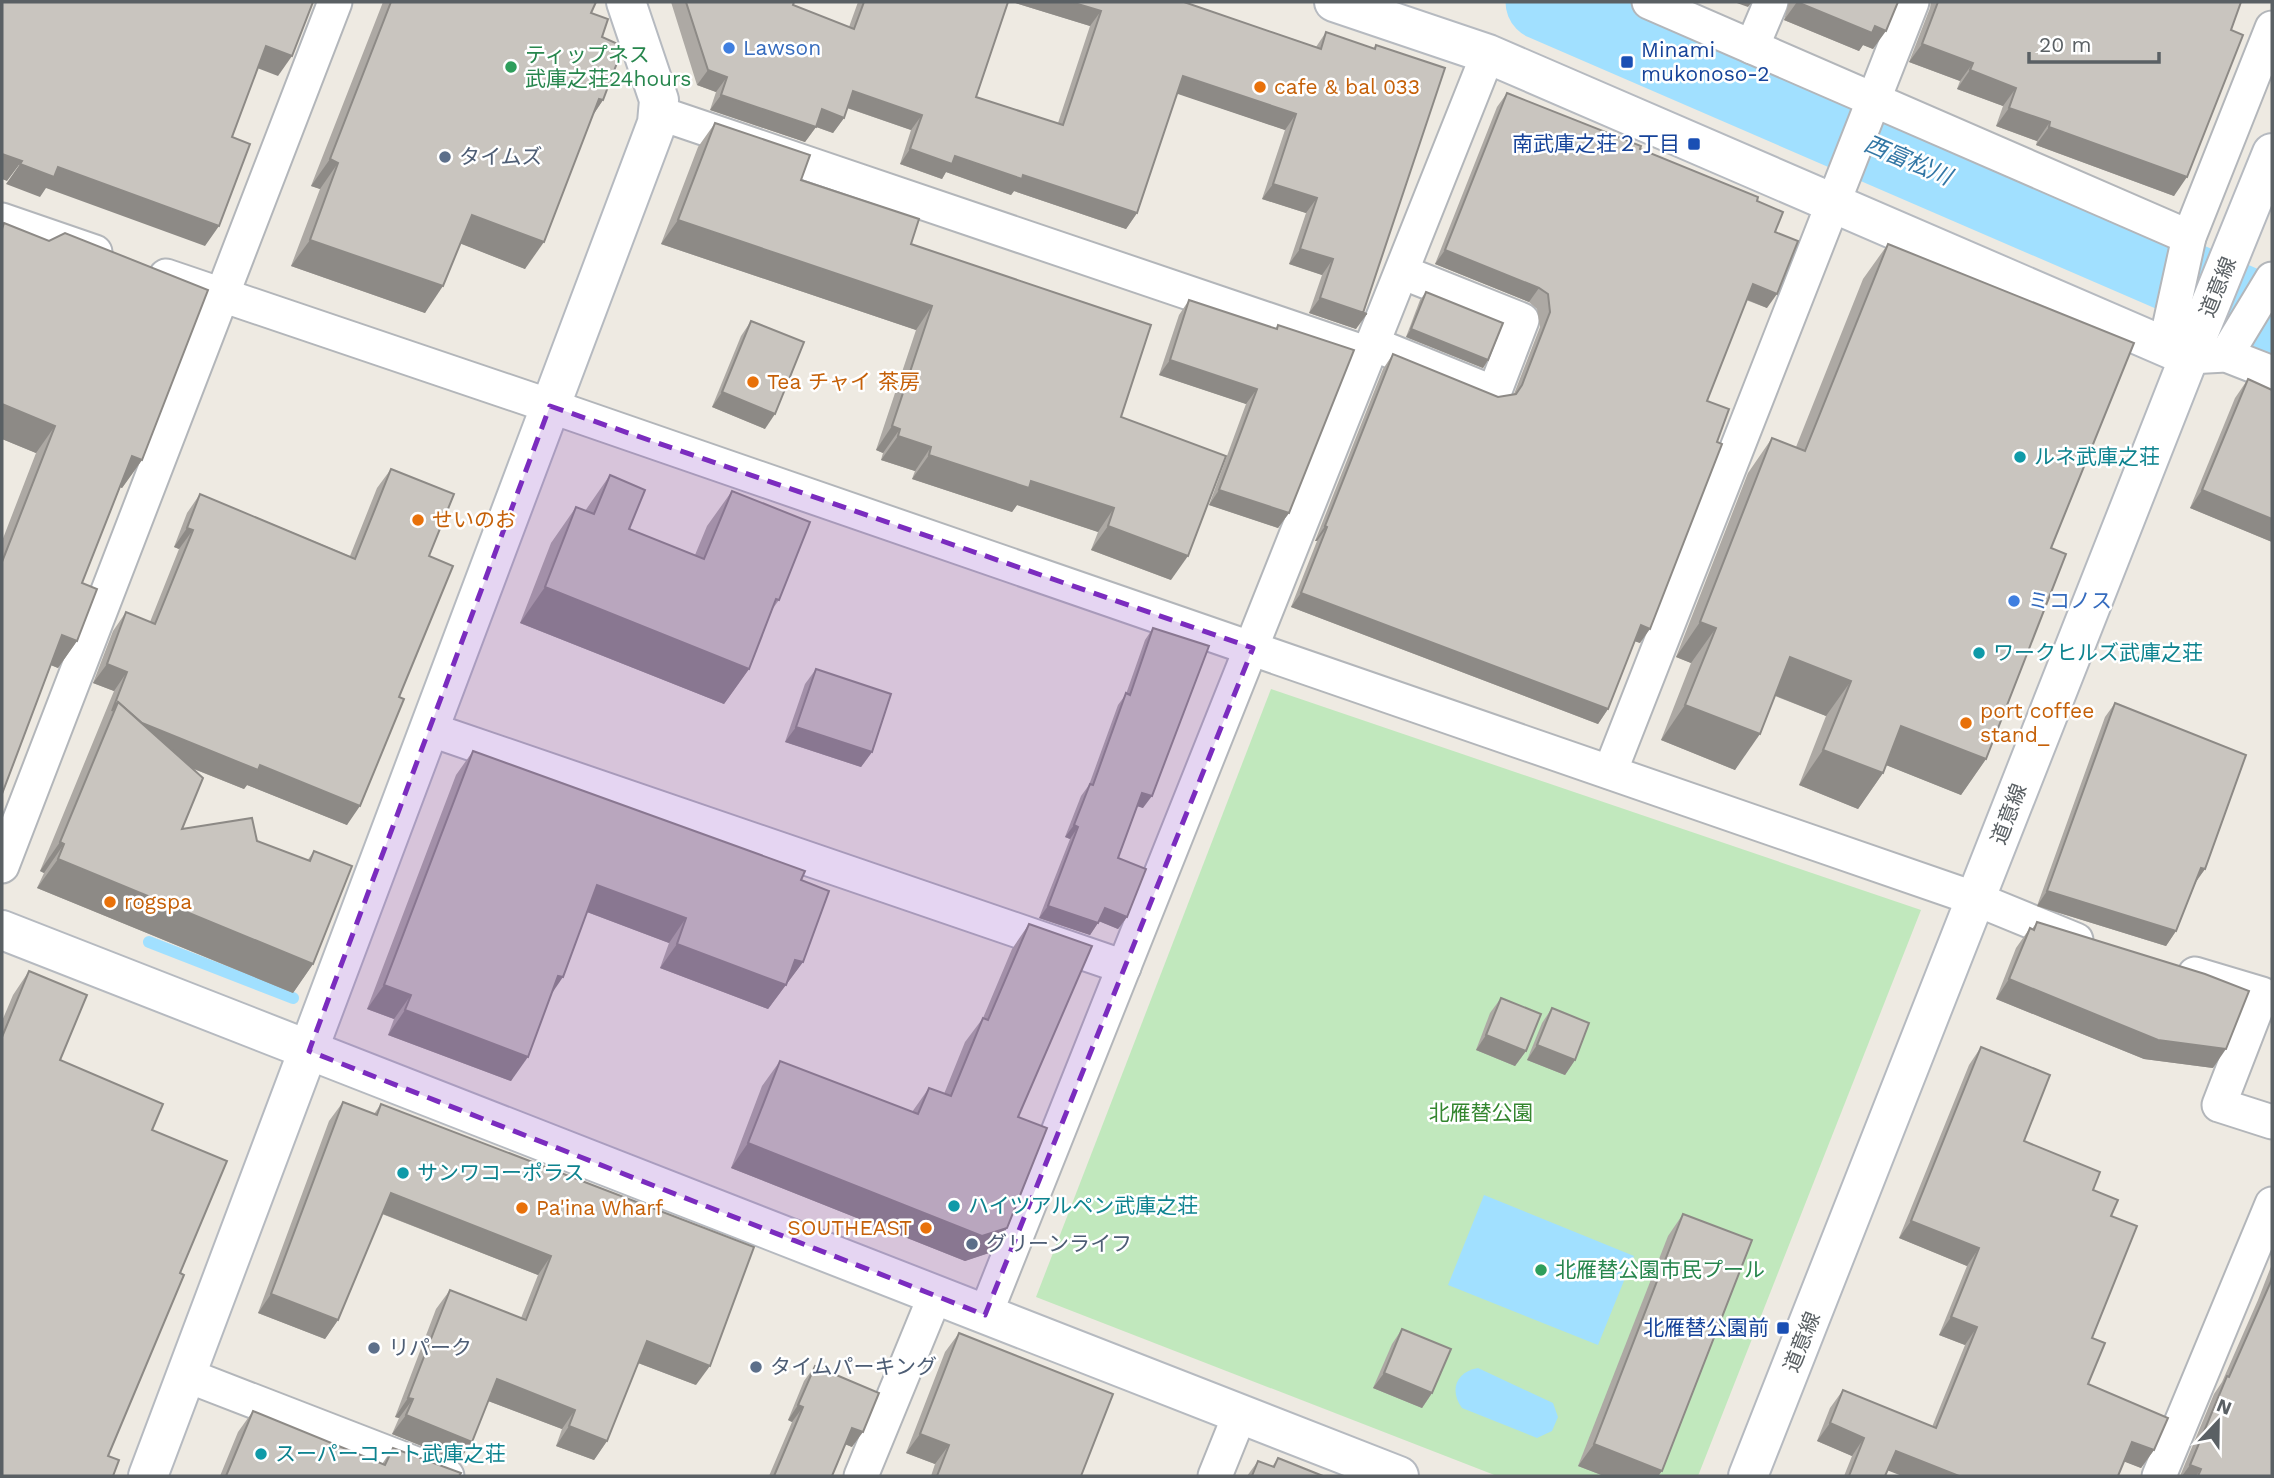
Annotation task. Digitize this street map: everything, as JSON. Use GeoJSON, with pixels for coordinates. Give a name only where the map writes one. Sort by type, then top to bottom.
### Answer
{"type":"FeatureCollection","features":[{"type":"Feature","properties":{"kind":"street"},"geometry":{"type":"LineString","coordinates":[[2,866],[335,2]]}},
{"type":"Feature","properties":{"kind":"street"},"geometry":{"type":"LineString","coordinates":[[148,1476],[660,113],[657,93],[626,2]]}},
{"type":"Feature","properties":{"kind":"street"},"geometry":{"type":"LineString","coordinates":[[1334,2],[1489,54],[1839,188],[2205,337],[2272,373]]}},
{"type":"Feature","properties":{"kind":"street"},"geometry":{"type":"LineString","coordinates":[[1648,2],[1752,47],[1868,109],[2187,245]]}},
{"type":"Feature","properties":{"kind":"street"},"geometry":{"type":"LineString","coordinates":[[1752,47],[1770,2]]}},
{"type":"Feature","properties":{"kind":"street"},"geometry":{"type":"LineString","coordinates":[[1610,772],[1912,2]]}},
{"type":"Feature","properties":{"kind":"street"},"geometry":{"type":"LineString","coordinates":[[2205,337],[2187,245],[2272,28]]}},
{"type":"Feature","properties":{"kind":"street"},"geometry":{"type":"LineString","coordinates":[[985,1315],[1489,54]]}},
{"type":"Feature","properties":{"kind":"street"},"geometry":{"type":"LineString","coordinates":[[660,113],[1371,349],[1494,393],[1522,320],[1402,272]]}},
{"type":"Feature","properties":{"kind":"street","name":"道意線"},"geometry":{"type":"LineString","coordinates":[[1748,1476],[1976,899],[2205,337],[2226,269],[2272,153]]}},
{"type":"Feature","properties":{"kind":"street"},"geometry":{"type":"LineString","coordinates":[[2,220],[1253,648],[1976,899],[2054,933],[2106,948]]}},
{"type":"Feature","properties":{"kind":"street"},"geometry":{"type":"LineString","coordinates":[[2205,337],[2270,282]]}},
{"type":"Feature","properties":{"kind":"street"},"geometry":{"type":"LineString","coordinates":[[429,729],[1124,967]]}},
{"type":"Feature","properties":{"kind":"street"},"geometry":{"type":"LineString","coordinates":[[2,930],[1399,1476]]}},
{"type":"Feature","properties":{"kind":"street"},"geometry":{"type":"LineString","coordinates":[[2171,968],[2262,994],[2219,1105],[2272,1122]]}},
{"type":"Feature","properties":{"kind":"street"},"geometry":{"type":"LineString","coordinates":[[2159,1476],[2272,1204]]}},
{"type":"Feature","properties":{"kind":"street"},"geometry":{"type":"LineString","coordinates":[[861,1476],[935,1296]]}},
{"type":"Feature","properties":{"kind":"street"},"geometry":{"type":"LineString","coordinates":[[187,1375],[447,1476]]}},
{"type":"Feature","properties":{"kind":"street"},"geometry":{"type":"LineString","coordinates":[[1215,1476],[1240,1414]]}},
{"type":"Feature","properties":{"kind":"highlighted area"},"geometry":{"type":"Polygon","coordinates":[[[550,406],[1253,648],[985,1315],[309,1051],[550,406]]]}},
{"type":"Feature","properties":{"kind":"green space","name":"北雁替公園"},"geometry":{"type":"Polygon","coordinates":[[[1271,689],[1921,910],[1698,1476],[1497,1476],[1036,1297],[1271,689]]]}},
{"type":"Feature","properties":{"kind":"water","name":"北雁替公園市民プール"},"geometry":{"type":"Polygon","coordinates":[[[1484,1195],[1634,1256],[1598,1345],[1448,1285],[1484,1195]]]}},
{"type":"Feature","properties":{"kind":"water"},"geometry":{"type":"Polygon","coordinates":[[[1478,1368],[1553,1403],[1558,1417],[1552,1431],[1537,1438],[1462,1408],[1456,1395],[1457,1383],[1464,1373],[1478,1368]]]}},
{"type":"Feature","properties":{"kind":"building"},"geometry":{"type":"Polygon","coordinates":[[[2,2],[313,2],[292,56],[266,46],[232,137],[250,144],[219,226],[58,167],[54,177],[2,154],[2,2]]]}},
{"type":"Feature","properties":{"kind":"building"},"geometry":{"type":"Polygon","coordinates":[[[391,2],[596,2],[591,13],[608,19],[602,37],[620,45],[616,54],[620,55],[603,100],[599,99],[544,242],[472,215],[443,286],[310,240],[338,163],[330,159],[391,2]]]}},
{"type":"Feature","properties":{"kind":"building"},"geometry":{"type":"Polygon","coordinates":[[[686,2],[794,2],[793,5],[854,29],[864,2],[1008,2],[976,97],[1063,125],[1101,11],[1071,2],[1184,2],[1321,49],[1326,32],[1445,68],[1363,313],[1320,298],[1333,259],[1300,249],[1317,198],[1273,184],[1296,114],[1183,76],[1137,213],[1023,175],[1022,179],[955,156],[952,164],[910,149],[922,115],[853,91],[844,118],[822,109],[816,127],[721,95],[727,77],[708,70],[686,2]]]}},
{"type":"Feature","properties":{"kind":"building"},"geometry":{"type":"Polygon","coordinates":[[[1797,2],[1898,2],[1886,31],[1875,26],[1872,33],[1797,2]]]}},
{"type":"Feature","properties":{"kind":"building"},"geometry":{"type":"Polygon","coordinates":[[[1938,2],[2241,2],[2231,30],[2243,35],[2187,177],[2049,127],[2050,122],[2009,108],[2016,88],[1970,70],[1973,63],[1922,44],[1938,2]]]}},
{"type":"Feature","properties":{"kind":"building"},"geometry":{"type":"Polygon","coordinates":[[[1507,93],[1641,146],[1640,149],[1758,197],[1757,201],[1783,212],[1775,232],[1798,241],[1777,294],[1753,284],[1707,401],[1729,409],[1717,442],[1722,444],[1650,629],[1641,625],[1608,709],[1301,593],[1393,354],[1498,397],[1516,394],[1522,385],[1550,312],[1548,294],[1445,250],[1507,93]]]}},
{"type":"Feature","properties":{"kind":"building"},"geometry":{"type":"Polygon","coordinates":[[[715,123],[810,155],[801,180],[919,219],[911,244],[1151,325],[1121,417],[1226,456],[1188,556],[1108,526],[1114,508],[1031,481],[1029,488],[929,455],[931,447],[898,436],[900,429],[892,426],[932,306],[678,220],[715,123]]]}},
{"type":"Feature","properties":{"kind":"building"},"geometry":{"type":"Polygon","coordinates":[[[4,223],[49,241],[65,233],[208,290],[142,460],[132,456],[82,583],[97,589],[77,641],[62,635],[2,794],[2,562],[55,426],[2,404],[4,223]]]}},
{"type":"Feature","properties":{"kind":"building"},"geometry":{"type":"Polygon","coordinates":[[[1888,244],[2134,343],[2051,548],[2066,554],[1986,759],[1901,726],[1883,773],[1823,750],[1851,681],[1790,657],[1760,734],[1685,705],[1716,628],[1700,622],[1772,438],[1805,451],[1888,244]]]}},
{"type":"Feature","properties":{"kind":"building"},"geometry":{"type":"Polygon","coordinates":[[[1426,292],[1503,323],[1488,360],[1411,329],[1426,292]]]}},
{"type":"Feature","properties":{"kind":"building"},"geometry":{"type":"Polygon","coordinates":[[[1189,300],[1277,329],[1278,325],[1354,350],[1289,513],[1219,490],[1257,389],[1170,360],[1189,300]]]}},
{"type":"Feature","properties":{"kind":"building","name":"Tea チャイ 茶房"},"geometry":{"type":"Polygon","coordinates":[[[751,321],[804,342],[775,414],[722,392],[751,321]]]}},
{"type":"Feature","properties":{"kind":"building"},"geometry":{"type":"Polygon","coordinates":[[[2248,379],[2272,390],[2272,519],[2202,490],[2248,379]]]}},
{"type":"Feature","properties":{"kind":"building"},"geometry":{"type":"Polygon","coordinates":[[[391,469],[454,494],[429,556],[453,566],[399,697],[404,699],[360,806],[260,765],[258,770],[142,723],[118,702],[112,711],[127,672],[107,664],[126,612],[155,624],[193,530],[187,528],[200,494],[355,559],[391,469]]]}},
{"type":"Feature","properties":{"kind":"building"},"geometry":{"type":"Polygon","coordinates":[[[610,475],[645,490],[629,529],[704,559],[732,491],[810,522],[749,669],[545,587],[576,507],[594,514],[610,475]]]}},
{"type":"Feature","properties":{"kind":"building"},"geometry":{"type":"Polygon","coordinates":[[[1153,628],[1209,646],[1152,796],[1142,793],[1118,858],[1146,869],[1127,917],[1105,908],[1098,923],[1048,906],[1078,827],[1074,825],[1090,784],[1093,785],[1126,693],[1130,695],[1153,628]]]}},
{"type":"Feature","properties":{"kind":"building"},"geometry":{"type":"Polygon","coordinates":[[[816,669],[891,694],[872,752],[796,727],[816,669]]]}},
{"type":"Feature","properties":{"kind":"building"},"geometry":{"type":"Polygon","coordinates":[[[118,702],[203,778],[182,829],[252,818],[257,841],[310,861],[314,851],[352,866],[313,964],[58,859],[64,844],[60,842],[118,702]]]}},
{"type":"Feature","properties":{"kind":"building"},"geometry":{"type":"Polygon","coordinates":[[[2115,703],[2246,755],[2205,869],[2201,868],[2176,931],[2047,891],[2115,703]]]}},
{"type":"Feature","properties":{"kind":"building"},"geometry":{"type":"Polygon","coordinates":[[[473,751],[805,871],[801,880],[829,891],[803,962],[795,960],[786,985],[677,944],[686,918],[597,885],[563,977],[558,976],[528,1057],[405,1010],[411,995],[384,985],[473,751]]]}},
{"type":"Feature","properties":{"kind":"building"},"geometry":{"type":"Polygon","coordinates":[[[2037,922],[2205,974],[2249,991],[2226,1049],[2158,1040],[2009,979],[2030,928],[2034,930],[2037,922]]]}},
{"type":"Feature","properties":{"kind":"building"},"geometry":{"type":"Polygon","coordinates":[[[1029,924],[1092,946],[1018,1117],[1047,1128],[1007,1228],[982,1236],[748,1143],[780,1061],[918,1114],[929,1088],[951,1096],[983,1018],[988,1020],[1029,924]]]}},
{"type":"Feature","properties":{"kind":"building"},"geometry":{"type":"Polygon","coordinates":[[[29,971],[87,995],[60,1060],[163,1104],[152,1130],[227,1161],[180,1273],[184,1275],[108,1456],[119,1460],[113,1476],[2,1476],[2,1037],[29,971]]]}},
{"type":"Feature","properties":{"kind":"building"},"geometry":{"type":"Polygon","coordinates":[[[1501,998],[1541,1014],[1526,1051],[1486,1035],[1501,998]]]}},
{"type":"Feature","properties":{"kind":"building"},"geometry":{"type":"Polygon","coordinates":[[[1552,1008],[1589,1023],[1575,1060],[1537,1045],[1552,1008]]]}},
{"type":"Feature","properties":{"kind":"building"},"geometry":{"type":"Polygon","coordinates":[[[1981,1047],[2050,1075],[2024,1141],[2100,1172],[2093,1190],[2118,1200],[2111,1216],[2137,1226],[2092,1338],[2105,1343],[2088,1384],[2168,1418],[2154,1450],[2132,1442],[2118,1476],[1959,1476],[1896,1451],[1885,1476],[1849,1476],[1864,1438],[1830,1423],[1843,1390],[1936,1428],[1977,1327],[1951,1317],[1979,1248],[1911,1221],[1981,1047]]]}},
{"type":"Feature","properties":{"kind":"building"},"geometry":{"type":"Polygon","coordinates":[[[343,1102],[377,1115],[381,1104],[754,1247],[710,1366],[647,1341],[607,1441],[569,1426],[575,1410],[497,1379],[472,1442],[406,1415],[413,1399],[408,1398],[450,1290],[526,1320],[551,1256],[391,1193],[338,1320],[271,1294],[343,1102]]]}},
{"type":"Feature","properties":{"kind":"building"},"geometry":{"type":"Polygon","coordinates":[[[1683,1214],[1752,1240],[1662,1471],[1594,1444],[1683,1214]]]}},
{"type":"Feature","properties":{"kind":"building"},"geometry":{"type":"Polygon","coordinates":[[[2272,1279],[2272,1476],[2198,1476],[2201,1469],[2190,1465],[2272,1279]]]}},
{"type":"Feature","properties":{"kind":"building"},"geometry":{"type":"Polygon","coordinates":[[[1402,1329],[1451,1349],[1432,1393],[1384,1373],[1402,1329]]]}},
{"type":"Feature","properties":{"kind":"building"},"geometry":{"type":"Polygon","coordinates":[[[959,1333],[1113,1394],[1081,1476],[937,1476],[949,1445],[920,1434],[959,1333]]]}},
{"type":"Feature","properties":{"kind":"building"},"geometry":{"type":"Polygon","coordinates":[[[815,1366],[879,1393],[863,1432],[852,1428],[832,1476],[774,1476],[803,1407],[798,1405],[815,1366]]]}},
{"type":"Feature","properties":{"kind":"building"},"geometry":{"type":"Polygon","coordinates":[[[253,1411],[385,1465],[393,1448],[461,1473],[459,1476],[226,1476],[253,1411]]]}},
{"type":"Feature","properties":{"kind":"building"},"geometry":{"type":"Polygon","coordinates":[[[1278,1458],[1323,1476],[1252,1476],[1258,1461],[1274,1467],[1278,1458]]]}},
{"type":"Feature","properties":{"kind":"waterway","name":"西富松川"},"geometry":{"type":"LineString","coordinates":[[1544,2],[2272,317]]}},
{"type":"Feature","properties":{"kind":"waterway"},"geometry":{"type":"LineString","coordinates":[[149,942],[293,998]]}},
{"type":"Feature","properties":{"kind":"place","name":"Lawson"},"geometry":{"type":"Point","coordinates":[729,48]}},
{"type":"Feature","properties":{"kind":"place","name":"Minami mukonoso-2"},"geometry":{"type":"Point","coordinates":[1627,62]}},
{"type":"Feature","properties":{"kind":"place","name":"ティップネス 武庫之荘24hours"},"geometry":{"type":"Point","coordinates":[511,67]}},
{"type":"Feature","properties":{"kind":"place","name":"cafe & bal 033"},"geometry":{"type":"Point","coordinates":[1260,87]}},
{"type":"Feature","properties":{"kind":"place","name":"南武庫之荘２丁目"},"geometry":{"type":"Point","coordinates":[1694,144]}},
{"type":"Feature","properties":{"kind":"place","name":"タイムズ"},"geometry":{"type":"Point","coordinates":[445,157]}},
{"type":"Feature","properties":{"kind":"place","name":"Tea チャイ 茶房"},"geometry":{"type":"Point","coordinates":[753,382]}},
{"type":"Feature","properties":{"kind":"place","name":"ルネ武庫之荘"},"geometry":{"type":"Point","coordinates":[2020,457]}},
{"type":"Feature","properties":{"kind":"place","name":"せいのお"},"geometry":{"type":"Point","coordinates":[418,520]}},
{"type":"Feature","properties":{"kind":"place","name":"ミコノス"},"geometry":{"type":"Point","coordinates":[2014,601]}},
{"type":"Feature","properties":{"kind":"place","name":"ワークヒルズ武庫之荘"},"geometry":{"type":"Point","coordinates":[1979,653]}},
{"type":"Feature","properties":{"kind":"place","name":"port coffee stand_"},"geometry":{"type":"Point","coordinates":[1966,723]}},
{"type":"Feature","properties":{"kind":"place","name":"rogspa"},"geometry":{"type":"Point","coordinates":[110,902]}},
{"type":"Feature","properties":{"kind":"place","name":"サンワコーポラス"},"geometry":{"type":"Point","coordinates":[403,1173]}},
{"type":"Feature","properties":{"kind":"place","name":"ハイツアルペン武庫之荘"},"geometry":{"type":"Point","coordinates":[954,1206]}},
{"type":"Feature","properties":{"kind":"place","name":"Pa'ina Wharf"},"geometry":{"type":"Point","coordinates":[522,1208]}},
{"type":"Feature","properties":{"kind":"place","name":"SOUTHEAST"},"geometry":{"type":"Point","coordinates":[926,1228]}},
{"type":"Feature","properties":{"kind":"place","name":"グリーンライフ"},"geometry":{"type":"Point","coordinates":[972,1244]}},
{"type":"Feature","properties":{"kind":"place","name":"北雁替公園市民プール"},"geometry":{"type":"Point","coordinates":[1541,1270]}},
{"type":"Feature","properties":{"kind":"place","name":"北雁替公園前"},"geometry":{"type":"Point","coordinates":[1783,1328]}},
{"type":"Feature","properties":{"kind":"place","name":"リパーク"},"geometry":{"type":"Point","coordinates":[374,1348]}},
{"type":"Feature","properties":{"kind":"place","name":"タイムパーキング"},"geometry":{"type":"Point","coordinates":[756,1367]}},
{"type":"Feature","properties":{"kind":"place","name":"スーパーコート武庫之荘"},"geometry":{"type":"Point","coordinates":[261,1454]}}]}
